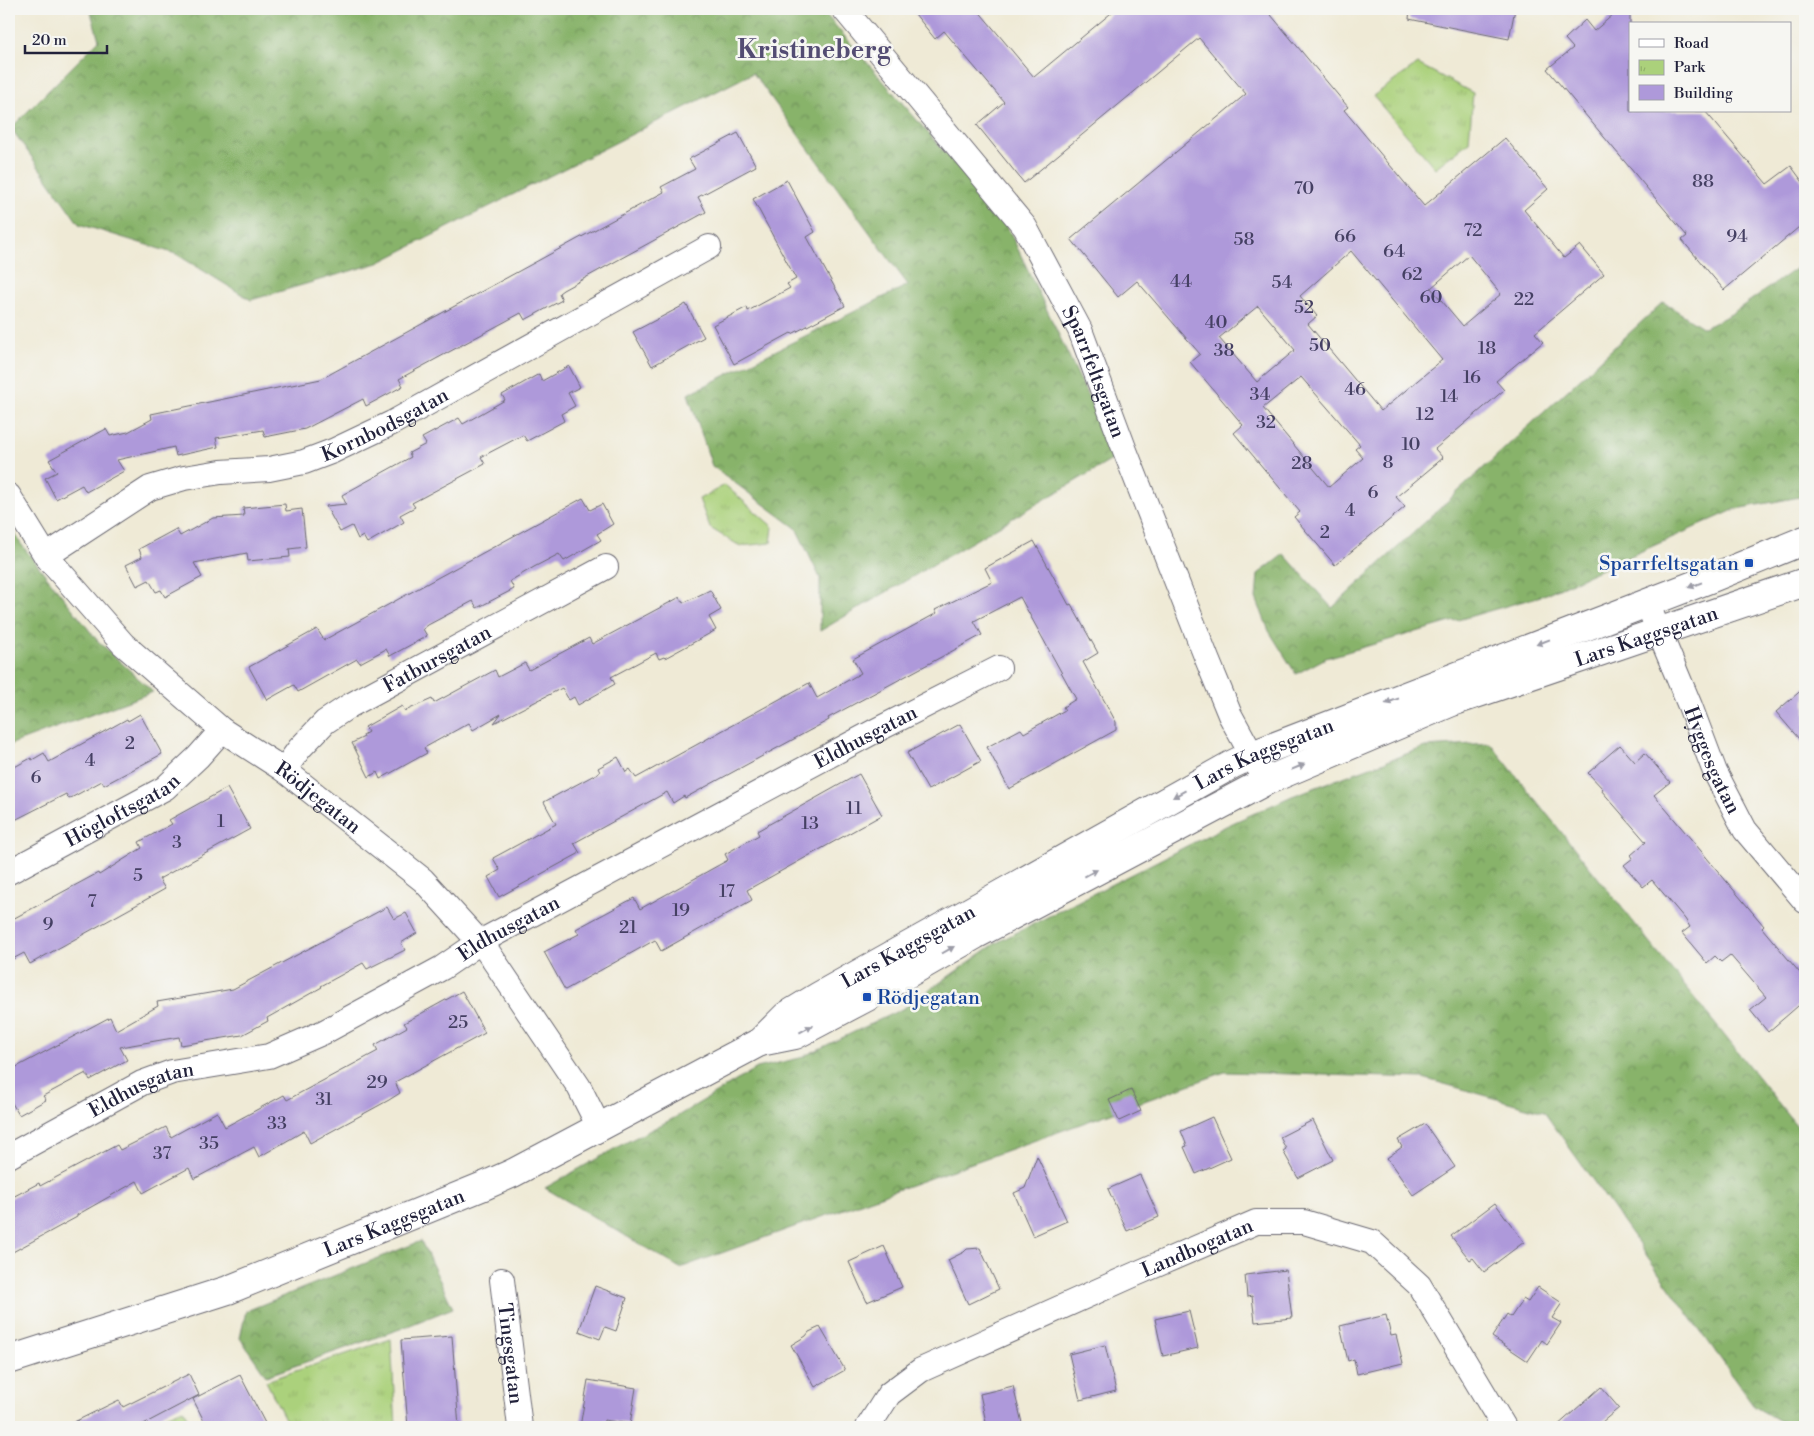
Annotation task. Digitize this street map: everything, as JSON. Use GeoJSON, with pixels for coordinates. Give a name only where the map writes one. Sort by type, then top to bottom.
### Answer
{"type":"FeatureCollection","features":[{"type":"Feature","properties":{"kind":"street","name":"Sparrfeltsgatan"},"geometry":{"type":"LineString","coordinates":[[844,9],[1025,227],[1080,330],[1124,448],[1230,715],[1266,781]]}},
{"type":"Feature","properties":{"kind":"street","name":"Kornbodsgatan"},"geometry":{"type":"LineString","coordinates":[[46,556],[150,488],[184,478],[221,472],[269,469],[304,462],[333,451],[392,423],[709,246]]}},
{"type":"Feature","properties":{"kind":"street","name":"Rödjegatan"},"geometry":{"type":"LineString","coordinates":[[9,496],[46,556],[124,644],[222,730],[284,770],[423,880],[480,942],[579,1087],[599,1126]]}},
{"type":"Feature","properties":{"kind":"street","name":"Lars Kaggsgatan"},"geometry":{"type":"LineString","coordinates":[[9,1360],[228,1290],[513,1173],[760,1042],[786,1016],[819,996],[1233,764],[1805,540]]}},
{"type":"Feature","properties":{"kind":"street","name":"Fatbursgatan"},"geometry":{"type":"LineString","coordinates":[[284,770],[300,748],[325,722],[349,706],[606,567]]}},
{"type":"Feature","properties":{"kind":"street","name":"Lars Kaggsgatan"},"geometry":{"type":"LineString","coordinates":[[760,1042],[795,1035],[867,997],[975,935],[1266,781],[1452,702],[1660,633],[1805,582]]}},
{"type":"Feature","properties":{"kind":"street","name":"Hyggesgatan"},"geometry":{"type":"LineString","coordinates":[[1647,602],[1715,772],[1745,830],[1805,901]]}},
{"type":"Feature","properties":{"kind":"street","name":"Eldhusgatan"},"geometry":{"type":"LineString","coordinates":[[9,1156],[142,1083],[172,1072],[269,1056],[324,1032],[442,968],[480,942],[875,731],[999,668]]}},
{"type":"Feature","properties":{"kind":"street","name":"Högloftsgatan"},"geometry":{"type":"LineString","coordinates":[[9,872],[165,788],[198,757],[222,730]]}},
{"type":"Feature","properties":{"kind":"street","name":"Landbogatan"},"geometry":{"type":"LineString","coordinates":[[868,1427],[889,1394],[921,1370],[1256,1222],[1304,1222],[1372,1242],[1420,1284],[1504,1427]]}},
{"type":"Feature","properties":{"kind":"street","name":"Tingsgatan"},"geometry":{"type":"LineString","coordinates":[[502,1280],[520,1427]]}},
{"type":"Feature","properties":{"kind":"green space"},"geometry":{"type":"Polygon","coordinates":[[[90,9],[821,9],[1005,222],[1117,457],[820,631],[820,578],[796,528],[712,466],[688,394],[908,285],[753,73],[378,263],[251,300],[176,254],[79,224],[11,128],[99,40],[90,9]]]}},
{"type":"Feature","properties":{"kind":"green space"},"geometry":{"type":"Polygon","coordinates":[[[1418,64],[1473,93],[1469,142],[1435,168],[1373,96],[1418,64]]]}},
{"type":"Feature","properties":{"kind":"green space"},"geometry":{"type":"Polygon","coordinates":[[[1805,262],[1805,496],[1736,509],[1541,596],[1326,658],[1296,674],[1269,631],[1256,598],[1258,574],[1284,554],[1332,608],[1663,302],[1704,328],[1731,314],[1805,262]]]}},
{"type":"Feature","properties":{"kind":"green space"},"geometry":{"type":"Polygon","coordinates":[[[725,485],[773,527],[771,543],[740,546],[710,528],[699,499],[725,485]]]}},
{"type":"Feature","properties":{"kind":"green space"},"geometry":{"type":"Polygon","coordinates":[[[9,524],[21,544],[97,640],[153,692],[9,745],[9,524]]]}},
{"type":"Feature","properties":{"kind":"green space"},"geometry":{"type":"Polygon","coordinates":[[[1490,743],[1805,1136],[1805,1427],[1790,1427],[1755,1407],[1544,1112],[1423,1078],[1225,1072],[680,1268],[545,1188],[621,1145],[676,1117],[757,1068],[800,1058],[904,1008],[996,943],[1226,826],[1292,796],[1425,747],[1490,743]]]}},
{"type":"Feature","properties":{"kind":"green space"},"geometry":{"type":"Polygon","coordinates":[[[421,1241],[453,1308],[400,1329],[266,1376],[240,1338],[246,1311],[421,1241]]]}},
{"type":"Feature","properties":{"kind":"green space"},"geometry":{"type":"Polygon","coordinates":[[[391,1339],[396,1427],[289,1427],[266,1381],[391,1339]]]}},
{"type":"Feature","properties":{"kind":"green space"},"geometry":{"type":"Polygon","coordinates":[[[183,1409],[192,1427],[138,1427],[183,1409]]]}},
{"type":"Feature","properties":{"kind":"building"},"geometry":{"type":"Polygon","coordinates":[[[911,9],[977,9],[1034,77],[1116,9],[1266,9],[1348,107],[1344,110],[1424,206],[1505,138],[1548,189],[1524,210],[1564,258],[1580,245],[1604,274],[1535,333],[1543,342],[1496,381],[1504,390],[1435,449],[1443,458],[1396,497],[1405,507],[1335,565],[1294,517],[1300,512],[1234,433],[1243,425],[1190,362],[1200,354],[1137,281],[1118,297],[1071,239],[1246,94],[1199,38],[1024,183],[977,125],[1004,102],[944,31],[935,39],[911,9]],[[1351,251],[1300,296],[1317,316],[1308,324],[1381,411],[1442,360],[1351,251]],[[1469,255],[1431,288],[1463,326],[1501,294],[1469,255]],[[1258,306],[1219,338],[1257,382],[1295,350],[1258,306]],[[1301,377],[1263,408],[1329,487],[1363,458],[1355,449],[1360,445],[1301,377]]]}},
{"type":"Feature","properties":{"kind":"building"},"geometry":{"type":"Polygon","coordinates":[[[1410,9],[1515,9],[1509,39],[1409,19],[1410,9]]]}},
{"type":"Feature","properties":{"kind":"building"},"geometry":{"type":"Polygon","coordinates":[[[1620,9],[1630,9],[1629,112],[1706,112],[1767,184],[1791,166],[1805,185],[1805,222],[1724,290],[1682,240],[1687,236],[1547,69],[1573,48],[1565,39],[1585,20],[1594,31],[1620,9]]]}},
{"type":"Feature","properties":{"kind":"building"},"geometry":{"type":"Polygon","coordinates":[[[738,133],[756,166],[698,197],[706,212],[563,290],[559,293],[562,300],[525,320],[521,313],[399,379],[403,386],[366,406],[363,399],[305,429],[265,437],[263,430],[216,438],[218,447],[176,456],[174,447],[117,460],[124,471],[86,492],[82,485],[56,499],[45,478],[57,472],[49,460],[106,429],[110,436],[128,432],[152,419],[151,414],[321,379],[664,192],[661,187],[695,169],[689,159],[738,133]]]}},
{"type":"Feature","properties":{"kind":"building"},"geometry":{"type":"Polygon","coordinates":[[[787,180],[815,232],[807,237],[845,306],[734,364],[713,325],[747,307],[748,311],[790,288],[787,284],[796,279],[753,199],[787,180]]]}},
{"type":"Feature","properties":{"kind":"building"},"geometry":{"type":"Polygon","coordinates":[[[686,304],[704,337],[652,366],[633,332],[686,304]]]}},
{"type":"Feature","properties":{"kind":"building"},"geometry":{"type":"Polygon","coordinates":[[[569,366],[580,387],[568,393],[575,406],[561,414],[564,421],[527,441],[523,435],[481,457],[485,464],[412,503],[415,507],[400,515],[404,522],[367,543],[363,536],[358,539],[352,526],[340,532],[326,506],[346,504],[342,495],[411,457],[409,453],[426,444],[422,438],[459,418],[463,424],[505,400],[502,395],[539,374],[542,381],[569,366]]]}},
{"type":"Feature","properties":{"kind":"building"},"geometry":{"type":"Polygon","coordinates":[[[583,498],[590,510],[602,504],[613,524],[597,534],[601,540],[564,561],[559,554],[534,567],[510,581],[514,589],[477,608],[473,601],[428,625],[423,629],[427,636],[390,656],[386,649],[360,663],[357,659],[298,692],[294,685],[267,700],[249,667],[317,629],[324,640],[583,498]]]}},
{"type":"Feature","properties":{"kind":"building"},"geometry":{"type":"Polygon","coordinates":[[[285,504],[286,511],[302,509],[306,547],[289,549],[290,557],[248,561],[247,553],[194,563],[202,577],[165,597],[161,590],[156,592],[149,580],[137,586],[126,565],[142,557],[139,549],[176,529],[180,536],[213,518],[244,516],[243,508],[285,504]]]}},
{"type":"Feature","properties":{"kind":"building"},"geometry":{"type":"Polygon","coordinates":[[[1034,541],[1098,653],[1083,662],[1116,722],[1116,730],[1009,789],[987,747],[1021,729],[1024,733],[1065,710],[1063,707],[1076,699],[1020,597],[974,621],[982,635],[685,798],[684,796],[673,803],[667,792],[574,843],[580,853],[499,897],[488,877],[500,870],[493,858],[556,824],[544,802],[600,772],[598,768],[618,757],[626,772],[630,769],[636,778],[809,683],[817,698],[861,673],[853,659],[937,613],[935,610],[992,582],[985,568],[1034,541]]]}},
{"type":"Feature","properties":{"kind":"building"},"geometry":{"type":"Polygon","coordinates":[[[710,590],[721,610],[709,617],[716,630],[665,658],[659,659],[656,653],[611,677],[615,684],[578,705],[574,697],[569,700],[562,688],[494,723],[501,714],[473,730],[469,723],[424,748],[427,753],[380,779],[377,772],[369,777],[352,743],[364,737],[363,735],[368,732],[365,727],[402,706],[405,711],[432,699],[434,703],[495,670],[498,677],[525,663],[529,670],[589,638],[592,644],[680,597],[683,603],[710,590]]]}},
{"type":"Feature","properties":{"kind":"building"},"geometry":{"type":"Polygon","coordinates":[[[1805,687],[1805,746],[1776,712],[1805,687]]]}},
{"type":"Feature","properties":{"kind":"building"},"geometry":{"type":"Polygon","coordinates":[[[140,714],[162,754],[104,785],[102,781],[69,799],[66,794],[9,823],[9,770],[44,753],[49,762],[127,719],[128,721],[140,714]]]}},
{"type":"Feature","properties":{"kind":"building"},"geometry":{"type":"Polygon","coordinates":[[[960,724],[981,761],[928,790],[907,753],[960,724]]]}},
{"type":"Feature","properties":{"kind":"building"},"geometry":{"type":"Polygon","coordinates":[[[1620,745],[1635,762],[1645,753],[1670,782],[1654,795],[1764,926],[1762,928],[1805,979],[1805,1000],[1768,1032],[1750,1010],[1766,997],[1730,955],[1721,962],[1715,956],[1707,963],[1682,933],[1690,927],[1685,919],[1652,880],[1643,887],[1624,865],[1633,858],[1631,855],[1646,842],[1588,773],[1620,745]]]}},
{"type":"Feature","properties":{"kind":"building"},"geometry":{"type":"Polygon","coordinates":[[[859,774],[882,815],[747,890],[752,900],[661,951],[655,940],[565,990],[544,952],[579,934],[576,929],[634,898],[640,909],[728,860],[725,854],[759,835],[757,831],[859,774]]]}},
{"type":"Feature","properties":{"kind":"building"},"geometry":{"type":"Polygon","coordinates":[[[227,788],[250,829],[159,879],[165,889],[30,964],[24,953],[9,961],[9,921],[98,873],[99,875],[142,848],[139,842],[172,824],[169,820],[227,788]]]}},
{"type":"Feature","properties":{"kind":"building"},"geometry":{"type":"Polygon","coordinates":[[[387,907],[394,919],[406,913],[417,933],[401,943],[405,950],[367,969],[363,963],[267,1018],[268,1021],[242,1035],[181,1045],[179,1037],[120,1047],[127,1060],[90,1080],[86,1073],[43,1096],[46,1100],[19,1115],[9,1098],[9,1071],[110,1017],[116,1030],[158,1006],[157,1002],[233,989],[387,907]]]}},
{"type":"Feature","properties":{"kind":"building"},"geometry":{"type":"Polygon","coordinates":[[[462,991],[485,1033],[395,1082],[400,1093],[389,1100],[310,1143],[304,1131],[259,1157],[254,1147],[194,1179],[189,1168],[143,1193],[137,1181],[77,1215],[77,1217],[9,1254],[9,1199],[39,1183],[40,1186],[117,1145],[120,1150],[166,1127],[171,1137],[217,1112],[225,1127],[284,1095],[287,1100],[378,1051],[375,1045],[407,1027],[404,1023],[462,991]]]}},
{"type":"Feature","properties":{"kind":"building"},"geometry":{"type":"Polygon","coordinates":[[[1131,1090],[1141,1111],[1119,1121],[1109,1100],[1131,1090]]]}},
{"type":"Feature","properties":{"kind":"building"},"geometry":{"type":"Polygon","coordinates":[[[1212,1117],[1231,1158],[1196,1174],[1184,1147],[1187,1146],[1181,1131],[1212,1117]]]}},
{"type":"Feature","properties":{"kind":"building"},"geometry":{"type":"Polygon","coordinates":[[[1313,1120],[1333,1160],[1298,1178],[1283,1151],[1286,1149],[1280,1137],[1313,1120]]]}},
{"type":"Feature","properties":{"kind":"building"},"geometry":{"type":"Polygon","coordinates":[[[1425,1124],[1455,1167],[1413,1195],[1387,1158],[1402,1147],[1398,1140],[1425,1124]]]}},
{"type":"Feature","properties":{"kind":"building"},"geometry":{"type":"Polygon","coordinates":[[[1037,1156],[1067,1221],[1033,1236],[1014,1193],[1025,1188],[1037,1156]]]}},
{"type":"Feature","properties":{"kind":"building"},"geometry":{"type":"Polygon","coordinates":[[[1140,1175],[1159,1217],[1127,1231],[1108,1189],[1140,1175]]]}},
{"type":"Feature","properties":{"kind":"building"},"geometry":{"type":"Polygon","coordinates":[[[1495,1203],[1524,1242],[1484,1272],[1473,1258],[1470,1260],[1451,1236],[1495,1203]]]}},
{"type":"Feature","properties":{"kind":"building"},"geometry":{"type":"Polygon","coordinates":[[[884,1246],[902,1287],[867,1302],[849,1262],[884,1246]]]}},
{"type":"Feature","properties":{"kind":"building"},"geometry":{"type":"Polygon","coordinates":[[[980,1248],[999,1289],[968,1304],[948,1260],[967,1249],[980,1248]]]}},
{"type":"Feature","properties":{"kind":"building"},"geometry":{"type":"Polygon","coordinates":[[[1286,1270],[1292,1318],[1255,1322],[1252,1296],[1247,1297],[1245,1275],[1286,1270]]]}},
{"type":"Feature","properties":{"kind":"building"},"geometry":{"type":"Polygon","coordinates":[[[595,1286],[627,1298],[616,1331],[605,1327],[600,1339],[579,1331],[595,1286]]]}},
{"type":"Feature","properties":{"kind":"building"},"geometry":{"type":"Polygon","coordinates":[[[1538,1287],[1562,1303],[1552,1318],[1561,1323],[1547,1344],[1542,1340],[1528,1361],[1492,1337],[1507,1314],[1511,1317],[1523,1299],[1528,1302],[1538,1287]]]}},
{"type":"Feature","properties":{"kind":"building"},"geometry":{"type":"Polygon","coordinates":[[[1189,1311],[1198,1348],[1163,1356],[1155,1319],[1189,1311]]]}},
{"type":"Feature","properties":{"kind":"building"},"geometry":{"type":"Polygon","coordinates":[[[1386,1315],[1391,1336],[1396,1335],[1403,1363],[1357,1374],[1354,1359],[1348,1361],[1340,1326],[1386,1315]]]}},
{"type":"Feature","properties":{"kind":"building"},"geometry":{"type":"Polygon","coordinates":[[[820,1327],[845,1370],[815,1387],[791,1345],[809,1332],[820,1327]]]}},
{"type":"Feature","properties":{"kind":"building"},"geometry":{"type":"Polygon","coordinates":[[[452,1336],[459,1427],[408,1427],[401,1340],[452,1336]]]}},
{"type":"Feature","properties":{"kind":"building"},"geometry":{"type":"Polygon","coordinates":[[[1105,1345],[1116,1391],[1080,1400],[1069,1354],[1105,1345]]]}},
{"type":"Feature","properties":{"kind":"building"},"geometry":{"type":"Polygon","coordinates":[[[189,1374],[199,1395],[138,1427],[64,1427],[119,1400],[123,1407],[189,1374]]]}},
{"type":"Feature","properties":{"kind":"building"},"geometry":{"type":"Polygon","coordinates":[[[240,1375],[267,1427],[207,1427],[193,1399],[240,1375]]]}},
{"type":"Feature","properties":{"kind":"building"},"geometry":{"type":"Polygon","coordinates":[[[588,1380],[636,1388],[630,1424],[604,1420],[603,1427],[580,1427],[588,1380]]]}},
{"type":"Feature","properties":{"kind":"building"},"geometry":{"type":"Polygon","coordinates":[[[1013,1386],[1023,1427],[987,1427],[980,1394],[1013,1386]]]}},
{"type":"Feature","properties":{"kind":"building"},"geometry":{"type":"Polygon","coordinates":[[[1601,1387],[1619,1408],[1596,1427],[1556,1427],[1601,1387]]]}},
{"type":"Feature","properties":{"kind":"place","name":"Sparrfeltsgatan"},"geometry":{"type":"Point","coordinates":[1749,563]}},
{"type":"Feature","properties":{"kind":"place","name":"Rödjegatan"},"geometry":{"type":"Point","coordinates":[867,997]}},
{"type":"Feature","properties":{"kind":"district","name":"Kristineberg"},"geometry":{"type":"Point","coordinates":[814,49]}}]}
